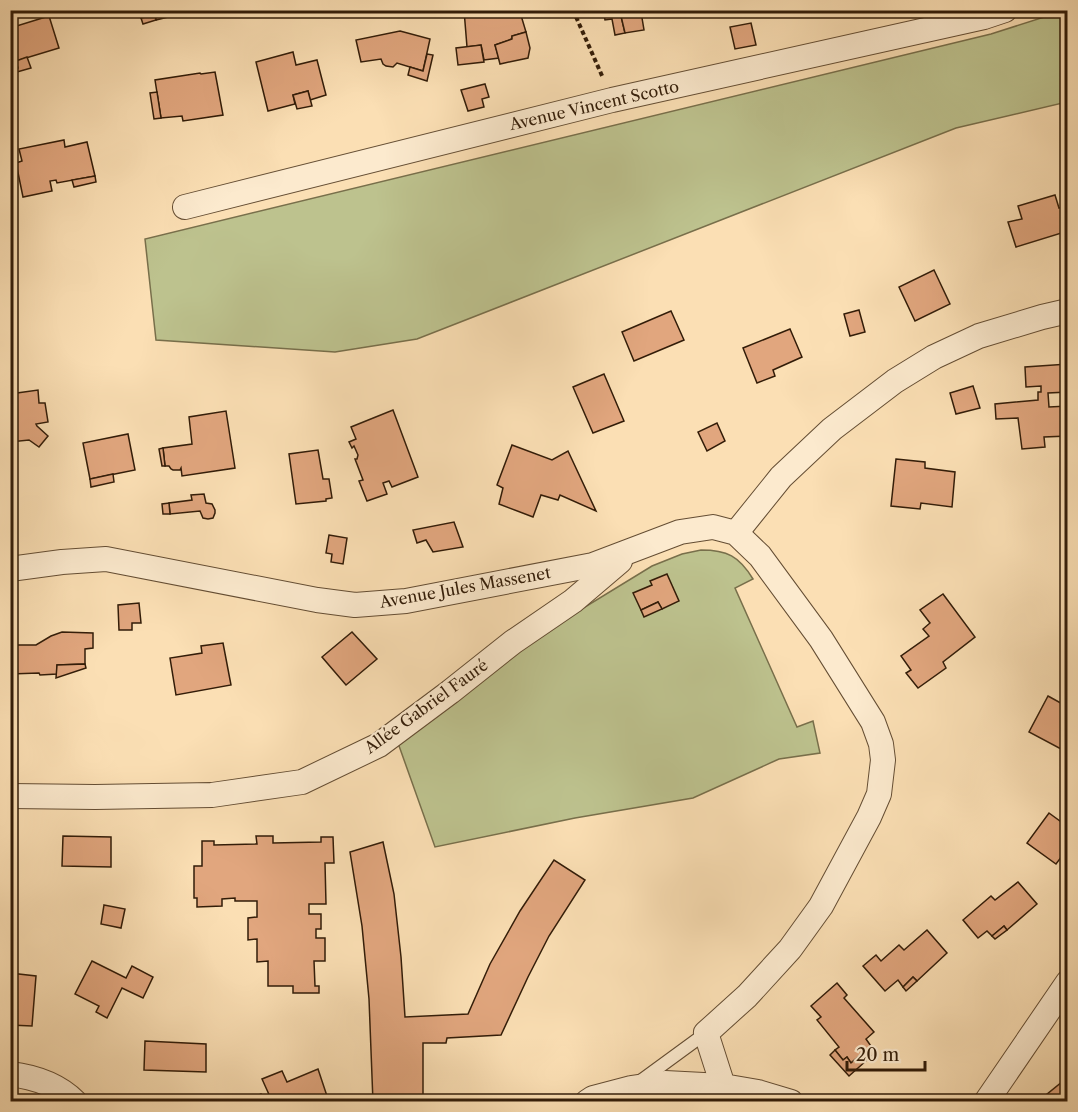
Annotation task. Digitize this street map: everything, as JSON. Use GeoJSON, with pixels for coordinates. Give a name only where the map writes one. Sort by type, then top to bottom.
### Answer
{"type":"FeatureCollection","features":[{"type":"Feature","properties":{"kind":"street","name":"Avenue Vincent Scotto"},"geometry":{"type":"LineString","coordinates":[[185,207],[612,100],[984,17],[1005,10]]}},
{"type":"Feature","properties":{"kind":"street"},"geometry":{"type":"LineString","coordinates":[[723,1086],[706,1033],[747,996],[790,949],[821,906],[879,794],[883,760],[881,744],[873,722],[822,639],[760,556],[736,533],[781,477],[832,429],[895,381],[934,357],[979,336],[1068,311]]}},
{"type":"Feature","properties":{"kind":"street","name":"Avenue Jules Massenet"},"geometry":{"type":"LineString","coordinates":[[10,569],[106,559],[317,600],[355,605],[406,601],[592,565],[680,532],[713,527],[736,533]]}},
{"type":"Feature","properties":{"kind":"street","name":"Allée Gabriel Fauré"},"geometry":{"type":"LineString","coordinates":[[10,796],[212,795],[302,782],[379,745],[513,642],[573,601],[633,550]]}},
{"type":"Feature","properties":{"kind":"street"},"geometry":{"type":"LineString","coordinates":[[986,1101],[1068,982]]}},
{"type":"Feature","properties":{"kind":"street"},"geometry":{"type":"LineString","coordinates":[[10,1074],[44,1081],[66,1093],[75,1101]]}},
{"type":"Feature","properties":{"kind":"street"},"geometry":{"type":"LineString","coordinates":[[587,1101],[631,1088],[664,1083],[723,1086],[790,1101]]}},
{"type":"Feature","properties":{"kind":"lane"},"geometry":{"type":"LineString","coordinates":[[631,1088],[706,1033]]}},
{"type":"Feature","properties":{"kind":"path"},"geometry":{"type":"LineString","coordinates":[[573,10],[612,100]]}},
{"type":"Feature","properties":{"kind":"green space"},"geometry":{"type":"Polygon","coordinates":[[[1068,11],[1067,102],[956,128],[417,339],[335,352],[156,340],[145,239],[991,34],[1068,11]]]}},
{"type":"Feature","properties":{"kind":"green space"},"geometry":{"type":"Polygon","coordinates":[[[701,550],[718,551],[732,556],[743,565],[753,579],[735,588],[797,727],[813,721],[820,753],[779,759],[693,798],[575,818],[435,847],[398,743],[526,643],[652,566],[682,554],[701,550]]]}},
{"type":"Feature","properties":{"kind":"building"},"geometry":{"type":"Polygon","coordinates":[[[139,10],[188,10],[188,12],[156,20],[155,15],[141,18],[139,10]]]}},
{"type":"Feature","properties":{"kind":"building"},"geometry":{"type":"Polygon","coordinates":[[[464,10],[520,12],[526,32],[495,45],[499,58],[484,60],[481,45],[467,47],[464,10]]]}},
{"type":"Feature","properties":{"kind":"building"},"geometry":{"type":"Polygon","coordinates":[[[603,10],[618,10],[625,33],[615,35],[612,19],[605,20],[603,10]]]}},
{"type":"Feature","properties":{"kind":"building"},"geometry":{"type":"Polygon","coordinates":[[[641,12],[644,30],[625,33],[621,16],[641,12]]]}},
{"type":"Feature","properties":{"kind":"building"},"geometry":{"type":"Polygon","coordinates":[[[155,15],[156,20],[143,24],[141,18],[155,15]]]}},
{"type":"Feature","properties":{"kind":"building"},"geometry":{"type":"Polygon","coordinates":[[[49,16],[59,48],[16,61],[18,68],[10,70],[10,28],[49,16]]]}},
{"type":"Feature","properties":{"kind":"building"},"geometry":{"type":"Polygon","coordinates":[[[751,23],[756,45],[735,49],[730,27],[751,23]]]}},
{"type":"Feature","properties":{"kind":"building"},"geometry":{"type":"Polygon","coordinates":[[[400,31],[430,39],[423,71],[397,63],[393,67],[386,66],[381,59],[361,62],[356,40],[400,31]]]}},
{"type":"Feature","properties":{"kind":"building"},"geometry":{"type":"Polygon","coordinates":[[[526,32],[530,48],[528,58],[500,64],[495,45],[526,32]]]}},
{"type":"Feature","properties":{"kind":"building"},"geometry":{"type":"Polygon","coordinates":[[[481,45],[484,62],[458,65],[456,48],[481,45]]]}},
{"type":"Feature","properties":{"kind":"building"},"geometry":{"type":"Polygon","coordinates":[[[293,52],[296,65],[317,60],[326,95],[310,100],[308,91],[293,95],[295,104],[268,111],[256,62],[293,52]]]}},
{"type":"Feature","properties":{"kind":"building"},"geometry":{"type":"Polygon","coordinates":[[[427,54],[433,55],[427,81],[408,75],[410,67],[423,71],[427,54]]]}},
{"type":"Feature","properties":{"kind":"building"},"geometry":{"type":"Polygon","coordinates":[[[27,57],[31,68],[10,74],[10,70],[18,68],[16,61],[27,57]]]}},
{"type":"Feature","properties":{"kind":"building"},"geometry":{"type":"Polygon","coordinates":[[[215,72],[223,115],[183,121],[182,116],[161,118],[155,80],[215,72]]]}},
{"type":"Feature","properties":{"kind":"building"},"geometry":{"type":"Polygon","coordinates":[[[485,84],[489,97],[482,99],[484,107],[468,111],[461,90],[485,84]]]}},
{"type":"Feature","properties":{"kind":"building"},"geometry":{"type":"Polygon","coordinates":[[[308,91],[312,106],[297,109],[293,95],[308,91]]]}},
{"type":"Feature","properties":{"kind":"building"},"geometry":{"type":"Polygon","coordinates":[[[157,92],[161,118],[154,119],[150,93],[157,92]]]}},
{"type":"Feature","properties":{"kind":"building"},"geometry":{"type":"Polygon","coordinates":[[[64,140],[65,147],[87,142],[95,176],[57,183],[56,180],[50,181],[52,191],[23,197],[16,163],[22,161],[19,149],[64,140]]]}},
{"type":"Feature","properties":{"kind":"building"},"geometry":{"type":"Polygon","coordinates":[[[95,176],[96,182],[74,187],[72,180],[95,176]]]}},
{"type":"Feature","properties":{"kind":"building"},"geometry":{"type":"Polygon","coordinates":[[[1055,195],[1059,208],[1068,206],[1068,231],[1016,247],[1008,222],[1022,219],[1018,206],[1055,195]]]}},
{"type":"Feature","properties":{"kind":"building"},"geometry":{"type":"Polygon","coordinates":[[[934,270],[950,304],[915,321],[899,287],[934,270]]]}},
{"type":"Feature","properties":{"kind":"building"},"geometry":{"type":"Polygon","coordinates":[[[859,310],[865,332],[850,336],[844,314],[859,310]]]}},
{"type":"Feature","properties":{"kind":"building"},"geometry":{"type":"Polygon","coordinates":[[[671,311],[684,340],[634,361],[622,332],[671,311]]]}},
{"type":"Feature","properties":{"kind":"building"},"geometry":{"type":"Polygon","coordinates":[[[790,329],[802,357],[773,370],[775,376],[757,383],[743,348],[790,329]]]}},
{"type":"Feature","properties":{"kind":"building"},"geometry":{"type":"Polygon","coordinates":[[[1068,364],[1068,392],[1048,393],[1049,407],[1068,406],[1068,436],[1044,437],[1045,447],[1022,449],[1018,418],[996,419],[995,404],[1038,400],[1041,386],[1026,387],[1025,367],[1068,364]]]}},
{"type":"Feature","properties":{"kind":"building"},"geometry":{"type":"Polygon","coordinates":[[[604,374],[624,421],[593,433],[573,387],[604,374]]]}},
{"type":"Feature","properties":{"kind":"building"},"geometry":{"type":"Polygon","coordinates":[[[973,386],[980,408],[956,414],[950,393],[973,386]]]}},
{"type":"Feature","properties":{"kind":"building"},"geometry":{"type":"Polygon","coordinates":[[[38,390],[39,403],[45,403],[48,422],[36,424],[48,436],[39,447],[29,440],[10,442],[10,394],[38,390]]]}},
{"type":"Feature","properties":{"kind":"building"},"geometry":{"type":"Polygon","coordinates":[[[393,410],[418,477],[392,487],[389,481],[383,483],[387,494],[367,501],[359,481],[363,480],[355,459],[358,455],[354,446],[352,448],[349,442],[356,439],[351,427],[393,410]]]}},
{"type":"Feature","properties":{"kind":"building"},"geometry":{"type":"Polygon","coordinates":[[[226,411],[235,468],[182,476],[181,468],[173,470],[165,466],[163,448],[192,444],[189,417],[226,411]]]}},
{"type":"Feature","properties":{"kind":"building"},"geometry":{"type":"Polygon","coordinates":[[[717,423],[725,441],[707,451],[698,432],[717,423]]]}},
{"type":"Feature","properties":{"kind":"building"},"geometry":{"type":"Polygon","coordinates":[[[128,434],[135,470],[90,479],[83,443],[128,434]]]}},
{"type":"Feature","properties":{"kind":"building"},"geometry":{"type":"Polygon","coordinates":[[[512,445],[552,460],[568,451],[596,511],[560,495],[558,500],[541,495],[533,517],[499,504],[503,488],[497,485],[512,445]]]}},
{"type":"Feature","properties":{"kind":"building"},"geometry":{"type":"Polygon","coordinates":[[[163,448],[165,466],[162,466],[159,449],[163,448]]]}},
{"type":"Feature","properties":{"kind":"building"},"geometry":{"type":"Polygon","coordinates":[[[318,450],[323,479],[329,479],[332,498],[326,501],[296,504],[289,454],[318,450]]]}},
{"type":"Feature","properties":{"kind":"building"},"geometry":{"type":"Polygon","coordinates":[[[896,459],[925,462],[925,468],[955,472],[952,507],[921,503],[920,509],[891,506],[896,459]]]}},
{"type":"Feature","properties":{"kind":"building"},"geometry":{"type":"Polygon","coordinates":[[[113,474],[114,482],[91,487],[90,479],[113,474]]]}},
{"type":"Feature","properties":{"kind":"building"},"geometry":{"type":"Polygon","coordinates":[[[204,494],[206,503],[212,504],[215,510],[213,518],[203,518],[200,511],[170,514],[169,503],[192,500],[191,495],[204,494]]]}},
{"type":"Feature","properties":{"kind":"building"},"geometry":{"type":"Polygon","coordinates":[[[169,503],[170,514],[163,514],[162,504],[169,503]]]}},
{"type":"Feature","properties":{"kind":"building"},"geometry":{"type":"Polygon","coordinates":[[[454,522],[463,547],[433,552],[426,540],[417,543],[413,530],[454,522]]]}},
{"type":"Feature","properties":{"kind":"building"},"geometry":{"type":"Polygon","coordinates":[[[329,535],[347,538],[343,564],[331,562],[332,554],[326,553],[329,535]]]}},
{"type":"Feature","properties":{"kind":"building"},"geometry":{"type":"Polygon","coordinates":[[[667,574],[679,601],[662,609],[658,602],[641,610],[633,593],[652,585],[650,581],[667,574]]]}},
{"type":"Feature","properties":{"kind":"building"},"geometry":{"type":"Polygon","coordinates":[[[1068,582],[1068,608],[1061,584],[1068,582]]]}},
{"type":"Feature","properties":{"kind":"building"},"geometry":{"type":"Polygon","coordinates":[[[943,594],[975,637],[943,662],[946,668],[918,688],[906,673],[911,670],[901,656],[929,636],[923,629],[930,623],[920,610],[943,594]]]}},
{"type":"Feature","properties":{"kind":"building"},"geometry":{"type":"Polygon","coordinates":[[[658,602],[662,609],[644,617],[641,610],[658,602]]]}},
{"type":"Feature","properties":{"kind":"building"},"geometry":{"type":"Polygon","coordinates":[[[139,603],[141,623],[132,623],[132,630],[119,630],[118,605],[139,603]]]}},
{"type":"Feature","properties":{"kind":"building"},"geometry":{"type":"Polygon","coordinates":[[[62,632],[93,633],[93,648],[85,649],[85,664],[57,665],[57,674],[10,674],[11,645],[36,645],[62,632]]]}},
{"type":"Feature","properties":{"kind":"building"},"geometry":{"type":"Polygon","coordinates":[[[352,632],[377,659],[346,685],[322,657],[352,632]]]}},
{"type":"Feature","properties":{"kind":"building"},"geometry":{"type":"Polygon","coordinates":[[[223,643],[231,685],[176,695],[170,658],[202,653],[201,646],[223,643]]]}},
{"type":"Feature","properties":{"kind":"building"},"geometry":{"type":"Polygon","coordinates":[[[85,664],[86,668],[56,678],[57,665],[85,664]]]}},
{"type":"Feature","properties":{"kind":"building"},"geometry":{"type":"Polygon","coordinates":[[[1048,696],[1068,707],[1068,737],[1061,749],[1029,732],[1048,696]]]}},
{"type":"Feature","properties":{"kind":"building"},"geometry":{"type":"Polygon","coordinates":[[[1049,813],[1068,827],[1068,860],[1062,856],[1056,864],[1027,843],[1049,813]]]}},
{"type":"Feature","properties":{"kind":"building"},"geometry":{"type":"Polygon","coordinates":[[[63,836],[111,837],[111,867],[62,866],[63,836]]]}},
{"type":"Feature","properties":{"kind":"building"},"geometry":{"type":"Polygon","coordinates":[[[256,836],[273,836],[273,843],[321,842],[321,837],[333,837],[334,863],[325,863],[326,904],[309,904],[309,914],[321,914],[321,929],[316,929],[316,938],[325,938],[325,961],[314,961],[315,986],[319,986],[319,993],[293,993],[293,986],[268,986],[268,961],[257,962],[257,939],[248,940],[248,918],[257,917],[257,901],[222,899],[222,906],[197,907],[197,898],[194,898],[194,866],[202,866],[202,841],[214,841],[214,845],[257,844],[256,836]]]}},
{"type":"Feature","properties":{"kind":"building"},"geometry":{"type":"Polygon","coordinates":[[[383,842],[394,894],[405,1017],[468,1014],[490,964],[520,911],[554,860],[585,880],[549,936],[501,1035],[447,1038],[446,1043],[423,1043],[423,1102],[373,1102],[369,999],[362,926],[350,852],[383,842]]]}},
{"type":"Feature","properties":{"kind":"building"},"geometry":{"type":"Polygon","coordinates":[[[1018,882],[1037,904],[1007,930],[1004,926],[992,936],[987,931],[978,938],[963,920],[991,896],[995,900],[1018,882]]]}},
{"type":"Feature","properties":{"kind":"building"},"geometry":{"type":"Polygon","coordinates":[[[104,905],[125,909],[121,928],[101,924],[104,905]]]}},
{"type":"Feature","properties":{"kind":"building"},"geometry":{"type":"Polygon","coordinates":[[[1004,926],[1007,930],[995,939],[992,936],[1004,926]]]}},
{"type":"Feature","properties":{"kind":"building"},"geometry":{"type":"Polygon","coordinates":[[[927,930],[947,953],[917,981],[913,977],[903,987],[898,980],[885,991],[863,966],[876,955],[881,961],[899,945],[904,950],[927,930]]]}},
{"type":"Feature","properties":{"kind":"building"},"geometry":{"type":"Polygon","coordinates":[[[92,961],[126,978],[132,966],[153,977],[143,998],[122,988],[107,1018],[96,1012],[99,1006],[75,994],[92,961]]]}},
{"type":"Feature","properties":{"kind":"building"},"geometry":{"type":"Polygon","coordinates":[[[10,973],[36,976],[32,1026],[10,1025],[10,973]]]}},
{"type":"Feature","properties":{"kind":"building"},"geometry":{"type":"Polygon","coordinates":[[[913,977],[917,981],[906,991],[903,987],[913,977]]]}},
{"type":"Feature","properties":{"kind":"building"},"geometry":{"type":"Polygon","coordinates":[[[837,983],[847,995],[844,998],[874,1032],[866,1039],[871,1046],[851,1063],[847,1057],[843,1060],[835,1050],[839,1047],[817,1020],[821,1017],[811,1006],[837,983]]]}},
{"type":"Feature","properties":{"kind":"building"},"geometry":{"type":"Polygon","coordinates":[[[145,1041],[206,1044],[206,1072],[144,1070],[145,1041]]]}},
{"type":"Feature","properties":{"kind":"building"},"geometry":{"type":"Polygon","coordinates":[[[871,1046],[876,1052],[849,1076],[830,1055],[835,1050],[843,1060],[847,1057],[851,1063],[871,1046]]]}},
{"type":"Feature","properties":{"kind":"building"},"geometry":{"type":"Polygon","coordinates":[[[318,1069],[329,1102],[265,1102],[271,1099],[262,1079],[282,1071],[287,1082],[318,1069]]]}},
{"type":"Feature","properties":{"kind":"building"},"geometry":{"type":"Polygon","coordinates":[[[1068,1077],[1068,1102],[1051,1102],[1046,1095],[1068,1077]]]}},
{"type":"Feature","properties":{"kind":"building"},"geometry":{"type":"Polygon","coordinates":[[[261,1094],[265,1102],[244,1102],[261,1094]]]}}]}
